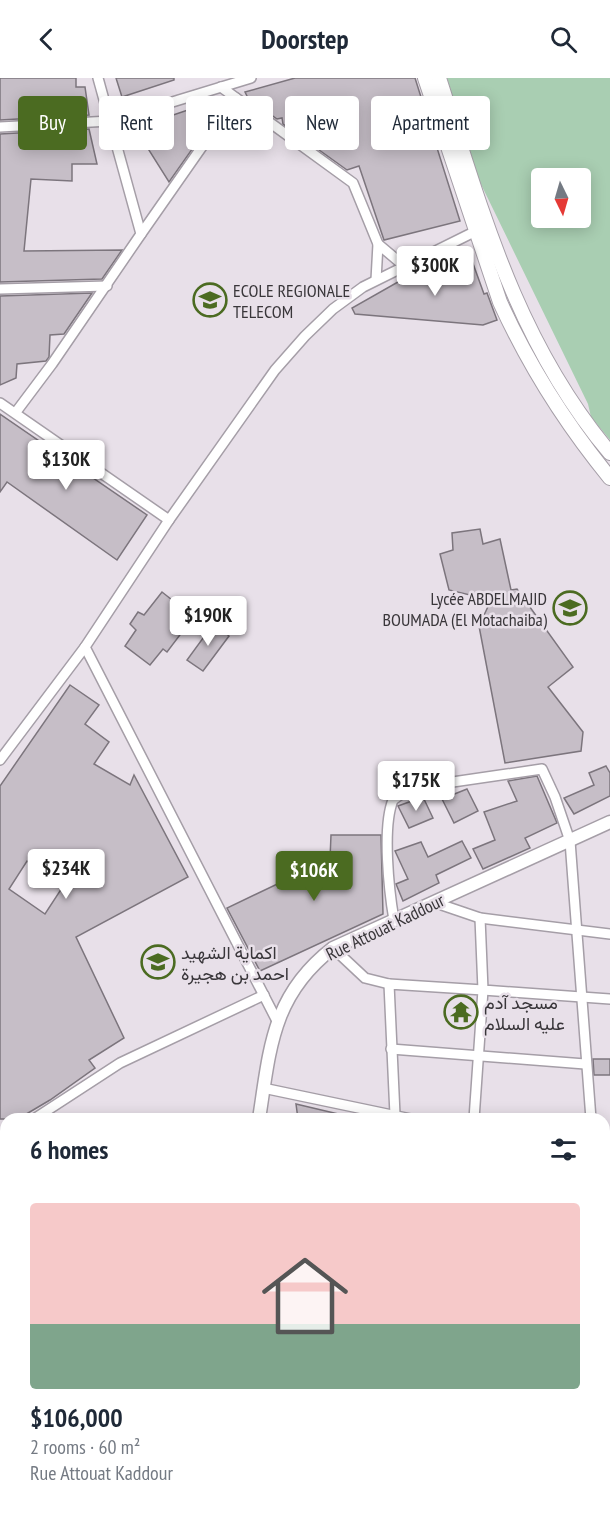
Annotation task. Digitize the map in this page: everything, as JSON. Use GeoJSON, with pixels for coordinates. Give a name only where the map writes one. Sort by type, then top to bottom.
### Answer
{"type":"FeatureCollection","features":[{"type":"Feature","properties":{"kind":"main road"},"geometry":{"type":"LineString","coordinates":[[424,78],[500,302],[527,359],[561,414],[610,478]]}},
{"type":"Feature","properties":{"kind":"main road"},"geometry":{"type":"LineString","coordinates":[[439,78],[491,240],[517,304],[568,399],[610,453]]}},
{"type":"Feature","properties":{"kind":"street"},"geometry":{"type":"LineString","coordinates":[[98,78],[103,96]]}},
{"type":"Feature","properties":{"kind":"street"},"geometry":{"type":"LineString","coordinates":[[174,101],[251,78]]}},
{"type":"Feature","properties":{"kind":"street"},"geometry":{"type":"LineString","coordinates":[[221,87],[233,96]]}},
{"type":"Feature","properties":{"kind":"street"},"geometry":{"type":"LineString","coordinates":[[0,127],[99,122]]}},
{"type":"Feature","properties":{"kind":"street"},"geometry":{"type":"LineString","coordinates":[[273,125],[353,183],[378,244],[376,280]]}},
{"type":"Feature","properties":{"kind":"street"},"geometry":{"type":"LineString","coordinates":[[118,150],[141,234]]}},
{"type":"Feature","properties":{"kind":"street"},"geometry":{"type":"LineString","coordinates":[[16,412],[107,286],[200,150]]}},
{"type":"Feature","properties":{"kind":"street"},"geometry":{"type":"LineString","coordinates":[[0,760],[85,647],[170,519],[282,362],[333,309],[403,265],[476,231]]}},
{"type":"Feature","properties":{"kind":"street"},"geometry":{"type":"LineString","coordinates":[[378,244],[403,265]]}},
{"type":"Feature","properties":{"kind":"street"},"geometry":{"type":"LineString","coordinates":[[0,289],[107,286]]}},
{"type":"Feature","properties":{"kind":"street"},"geometry":{"type":"LineString","coordinates":[[0,403],[170,519]]}},
{"type":"Feature","properties":{"kind":"street"},"geometry":{"type":"LineString","coordinates":[[85,647],[277,1021]]}},
{"type":"Feature","properties":{"kind":"street"},"geometry":{"type":"LineString","coordinates":[[394,920],[389,875],[389,825],[393,800],[404,792],[542,769],[555,797],[570,841],[590,1113]]}},
{"type":"Feature","properties":{"kind":"street","name":"Rue Attouat Kaddour"},"geometry":{"type":"LineString","coordinates":[[260,1113],[277,1021],[296,983],[333,948],[610,822]]}},
{"type":"Feature","properties":{"kind":"street"},"geometry":{"type":"LineString","coordinates":[[433,902],[480,918],[610,934]]}},
{"type":"Feature","properties":{"kind":"street"},"geometry":{"type":"LineString","coordinates":[[474,1113],[483,990],[480,918]]}},
{"type":"Feature","properties":{"kind":"street"},"geometry":{"type":"LineString","coordinates":[[333,948],[365,978],[389,984],[610,999]]}},
{"type":"Feature","properties":{"kind":"street"},"geometry":{"type":"LineString","coordinates":[[389,984],[391,1049],[402,1113]]}},
{"type":"Feature","properties":{"kind":"street"},"geometry":{"type":"LineString","coordinates":[[43,1113],[120,1063],[264,995]]}},
{"type":"Feature","properties":{"kind":"street"},"geometry":{"type":"LineString","coordinates":[[391,1049],[478,1058],[585,1064]]}},
{"type":"Feature","properties":{"kind":"street"},"geometry":{"type":"LineString","coordinates":[[264,1088],[384,1113]]}},
{"type":"Feature","properties":{"kind":"green space"},"geometry":{"type":"Polygon","coordinates":[[[447,78],[610,78],[610,440],[591,417],[588,404],[475,172],[468,150],[490,150],[490,96],[452,96],[447,78]]]}},
{"type":"Feature","properties":{"kind":"building"},"geometry":{"type":"Polygon","coordinates":[[[0,78],[76,78],[76,87],[85,87],[86,96],[18,96],[18,119],[0,120],[0,78]]]}},
{"type":"Feature","properties":{"kind":"building"},"geometry":{"type":"Polygon","coordinates":[[[116,78],[174,78],[174,80],[122,96],[116,78]]]}},
{"type":"Feature","properties":{"kind":"building"},"geometry":{"type":"Polygon","coordinates":[[[295,78],[415,78],[421,96],[371,96],[371,150],[438,150],[460,221],[384,240],[359,166],[347,170],[319,150],[359,150],[359,96],[285,96],[285,125],[282,118],[277,119],[273,116],[273,96],[247,96],[245,92],[295,78]]]}},
{"type":"Feature","properties":{"kind":"building"},"geometry":{"type":"Polygon","coordinates":[[[186,111],[186,150],[192,150],[169,182],[149,150],[174,150],[174,115],[186,111]]]}},
{"type":"Feature","properties":{"kind":"building"},"geometry":{"type":"Polygon","coordinates":[[[87,129],[89,129],[97,164],[72,164],[72,181],[31,179],[24,251],[122,250],[102,279],[0,282],[0,134],[18,133],[18,150],[87,150],[87,129]]]}},
{"type":"Feature","properties":{"kind":"building"},"geometry":{"type":"Polygon","coordinates":[[[464,257],[471,258],[484,294],[487,293],[497,320],[483,325],[355,314],[352,308],[412,274],[464,257]]]}},
{"type":"Feature","properties":{"kind":"building"},"geometry":{"type":"Polygon","coordinates":[[[92,293],[64,334],[50,335],[49,357],[46,361],[17,364],[16,378],[0,385],[0,296],[92,293]]]}},
{"type":"Feature","properties":{"kind":"building"},"geometry":{"type":"Polygon","coordinates":[[[0,414],[147,515],[117,560],[7,482],[0,492],[0,414]]]}},
{"type":"Feature","properties":{"kind":"building"},"geometry":{"type":"Polygon","coordinates":[[[480,529],[483,544],[500,539],[511,590],[517,589],[573,667],[548,687],[583,732],[581,751],[505,763],[479,626],[491,600],[449,590],[440,554],[453,550],[452,533],[480,529]]]}},
{"type":"Feature","properties":{"kind":"building"},"geometry":{"type":"Polygon","coordinates":[[[162,592],[191,615],[182,624],[186,627],[167,652],[163,649],[150,665],[125,646],[136,630],[130,624],[138,612],[144,615],[162,592]]]}},
{"type":"Feature","properties":{"kind":"building"},"geometry":{"type":"Polygon","coordinates":[[[214,623],[229,636],[203,671],[187,660],[214,623]]]}},
{"type":"Feature","properties":{"kind":"building"},"geometry":{"type":"Polygon","coordinates":[[[70,685],[99,705],[85,724],[109,742],[94,764],[130,785],[134,775],[188,877],[76,937],[124,1038],[89,1060],[95,1068],[50,1100],[28,1113],[0,1113],[0,786],[70,685]],[[27,861],[9,889],[45,914],[62,888],[27,861]]]}},
{"type":"Feature","properties":{"kind":"building"},"geometry":{"type":"Polygon","coordinates":[[[606,766],[610,773],[610,796],[574,814],[564,798],[594,785],[589,773],[606,766]]]}},
{"type":"Feature","properties":{"kind":"building"},"geometry":{"type":"Polygon","coordinates":[[[537,776],[557,823],[525,838],[530,848],[483,869],[473,849],[495,840],[484,812],[517,801],[508,781],[537,776]]]}},
{"type":"Feature","properties":{"kind":"building"},"geometry":{"type":"Polygon","coordinates":[[[467,789],[478,811],[454,823],[442,799],[467,789]]]}},
{"type":"Feature","properties":{"kind":"building"},"geometry":{"type":"Polygon","coordinates":[[[423,797],[433,818],[409,828],[398,806],[423,797]]]}},
{"type":"Feature","properties":{"kind":"building"},"geometry":{"type":"Polygon","coordinates":[[[331,835],[381,835],[383,914],[260,971],[227,908],[330,859],[331,835]]]}},
{"type":"Feature","properties":{"kind":"building"},"geometry":{"type":"Polygon","coordinates":[[[462,841],[471,858],[436,875],[439,883],[403,901],[396,884],[408,879],[395,851],[421,842],[428,857],[462,841]]]}},
{"type":"Feature","properties":{"kind":"building"},"geometry":{"type":"Polygon","coordinates":[[[593,1059],[610,1059],[610,1075],[594,1075],[593,1059]]]}},
{"type":"Feature","properties":{"kind":"building"},"geometry":{"type":"Polygon","coordinates":[[[296,1104],[334,1113],[297,1113],[296,1104]]]}},
{"type":"Feature","properties":{"kind":"place","name":"ECOLE REGIONALE TELECOM"},"geometry":{"type":"Point","coordinates":[210,300]}},
{"type":"Feature","properties":{"kind":"place","name":"Lycée ABDELMAJID BOUMADA (El Motachaiba)"},"geometry":{"type":"Point","coordinates":[570,608]}},
{"type":"Feature","properties":{"kind":"place","name":"اكماية الشهيد احمد بن هجيرة"},"geometry":{"type":"Point","coordinates":[158,962]}},
{"type":"Feature","properties":{"kind":"place","name":"مسجد آدم عليه السلام"},"geometry":{"type":"Point","coordinates":[461,1012]}}]}
